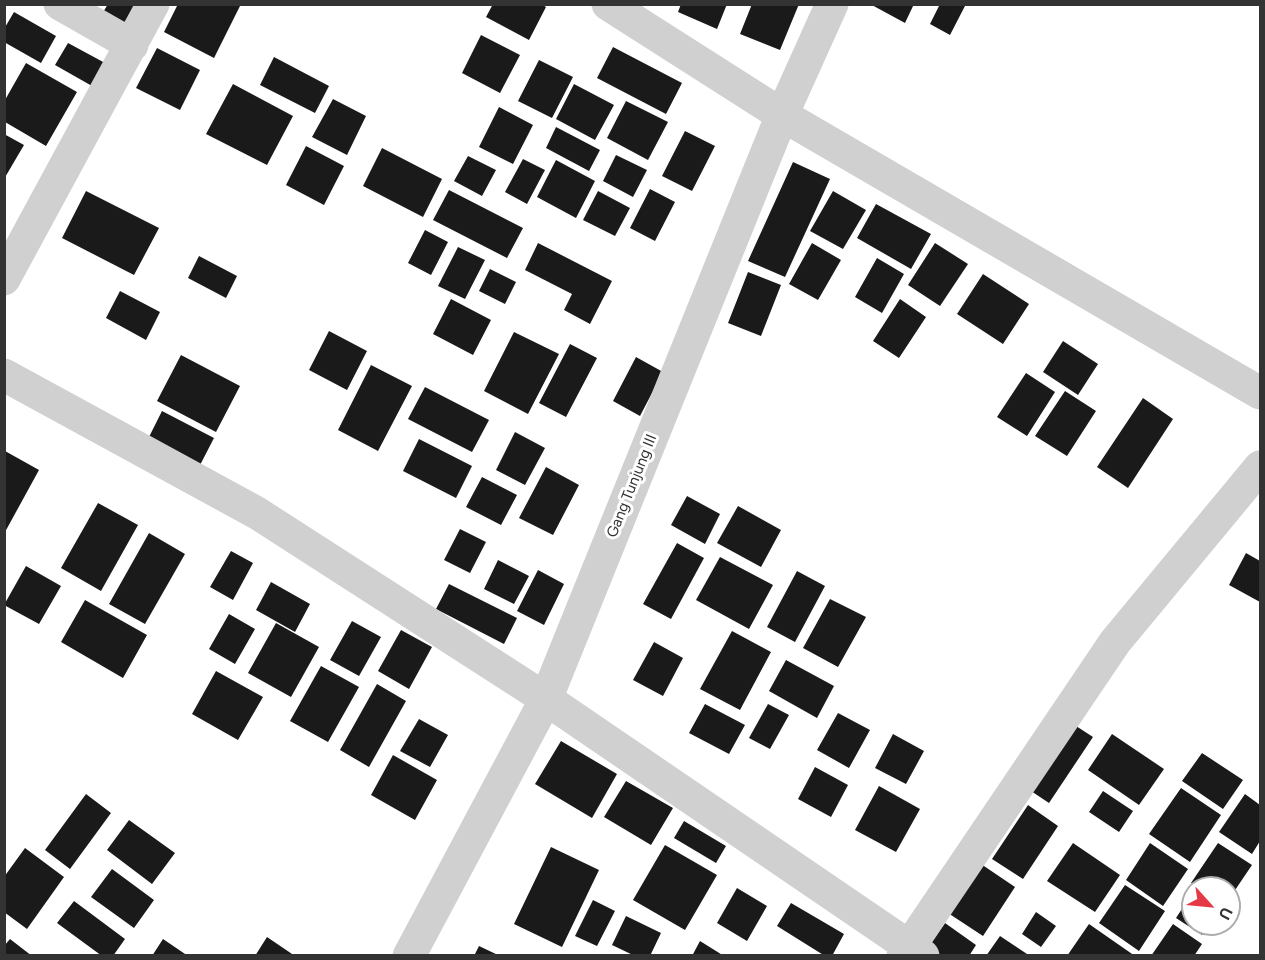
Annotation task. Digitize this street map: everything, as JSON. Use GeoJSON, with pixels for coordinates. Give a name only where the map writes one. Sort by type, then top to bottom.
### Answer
{"type":"FeatureCollection","features":[{"type":"Feature","properties":{"kind":"street"},"geometry":{"type":"LineString","coordinates":[[60,4],[132,45]]}},
{"type":"Feature","properties":{"kind":"street"},"geometry":{"type":"LineString","coordinates":[[4,279],[153,4]]}},
{"type":"Feature","properties":{"kind":"street"},"geometry":{"type":"LineString","coordinates":[[608,4],[782,115],[1260,393]]}},
{"type":"Feature","properties":{"kind":"street","name":"Gang Tunjung III"},"geometry":{"type":"LineString","coordinates":[[409,956],[546,699],[782,115],[832,4]]}},
{"type":"Feature","properties":{"kind":"street"},"geometry":{"type":"LineString","coordinates":[[4,375],[257,513],[546,699],[912,952],[1115,642],[1260,467]]}},
{"type":"Feature","properties":{"kind":"building"},"geometry":{"type":"Polygon","coordinates":[[[108,4],[137,4],[124,27],[102,14],[108,4]]]}},
{"type":"Feature","properties":{"kind":"building"},"geometry":{"type":"Polygon","coordinates":[[[178,4],[241,4],[214,58],[164,32],[178,4]]]}},
{"type":"Feature","properties":{"kind":"building"},"geometry":{"type":"Polygon","coordinates":[[[493,4],[541,4],[546,7],[529,40],[486,17],[493,4]]]}},
{"type":"Feature","properties":{"kind":"building"},"geometry":{"type":"Polygon","coordinates":[[[681,4],[727,4],[717,29],[678,12],[681,4]]]}},
{"type":"Feature","properties":{"kind":"building"},"geometry":{"type":"Polygon","coordinates":[[[752,4],[799,4],[780,50],[740,34],[752,4]]]}},
{"type":"Feature","properties":{"kind":"building"},"geometry":{"type":"Polygon","coordinates":[[[870,4],[914,4],[905,23],[870,4]]]}},
{"type":"Feature","properties":{"kind":"building"},"geometry":{"type":"Polygon","coordinates":[[[940,4],[966,4],[950,35],[930,24],[940,4]]]}},
{"type":"Feature","properties":{"kind":"building"},"geometry":{"type":"Polygon","coordinates":[[[14,12],[56,36],[41,63],[4,42],[4,29],[14,12]]]}},
{"type":"Feature","properties":{"kind":"building"},"geometry":{"type":"Polygon","coordinates":[[[481,35],[520,55],[500,93],[462,73],[481,35]]]}},
{"type":"Feature","properties":{"kind":"building"},"geometry":{"type":"Polygon","coordinates":[[[68,43],[105,63],[92,86],[55,65],[68,43]]]}},
{"type":"Feature","properties":{"kind":"building"},"geometry":{"type":"Polygon","coordinates":[[[613,47],[682,83],[666,114],[597,78],[613,47]]]}},
{"type":"Feature","properties":{"kind":"building"},"geometry":{"type":"Polygon","coordinates":[[[157,48],[200,70],[180,110],[136,88],[157,48]]]}},
{"type":"Feature","properties":{"kind":"building"},"geometry":{"type":"Polygon","coordinates":[[[274,57],[329,86],[315,113],[260,85],[274,57]]]}},
{"type":"Feature","properties":{"kind":"building"},"geometry":{"type":"Polygon","coordinates":[[[539,60],[573,77],[552,118],[518,101],[539,60]]]}},
{"type":"Feature","properties":{"kind":"building"},"geometry":{"type":"Polygon","coordinates":[[[26,63],[77,92],[46,146],[5,122],[5,100],[26,63]]]}},
{"type":"Feature","properties":{"kind":"building"},"geometry":{"type":"Polygon","coordinates":[[[233,84],[293,116],[267,165],[206,134],[233,84]]]}},
{"type":"Feature","properties":{"kind":"building"},"geometry":{"type":"Polygon","coordinates":[[[574,84],[614,105],[595,140],[556,119],[574,84]]]}},
{"type":"Feature","properties":{"kind":"building"},"geometry":{"type":"Polygon","coordinates":[[[333,99],[366,116],[347,155],[312,137],[333,99]]]}},
{"type":"Feature","properties":{"kind":"building"},"geometry":{"type":"Polygon","coordinates":[[[626,101],[668,122],[648,160],[607,138],[626,101]]]}},
{"type":"Feature","properties":{"kind":"building"},"geometry":{"type":"Polygon","coordinates":[[[499,107],[533,125],[513,164],[479,147],[499,107]]]}},
{"type":"Feature","properties":{"kind":"building"},"geometry":{"type":"Polygon","coordinates":[[[556,127],[600,150],[589,171],[546,148],[556,127]]]}},
{"type":"Feature","properties":{"kind":"building"},"geometry":{"type":"Polygon","coordinates":[[[685,131],[715,146],[692,191],[662,176],[685,131]]]}},
{"type":"Feature","properties":{"kind":"building"},"geometry":{"type":"Polygon","coordinates":[[[4,134],[24,145],[4,179],[4,134]]]}},
{"type":"Feature","properties":{"kind":"building"},"geometry":{"type":"Polygon","coordinates":[[[306,146],[344,166],[324,205],[286,185],[306,146]]]}},
{"type":"Feature","properties":{"kind":"building"},"geometry":{"type":"Polygon","coordinates":[[[382,148],[442,179],[423,217],[363,186],[382,148]]]}},
{"type":"Feature","properties":{"kind":"building"},"geometry":{"type":"Polygon","coordinates":[[[616,155],[647,170],[633,197],[603,181],[616,155]]]}},
{"type":"Feature","properties":{"kind":"building"},"geometry":{"type":"Polygon","coordinates":[[[468,156],[496,170],[482,196],[454,181],[468,156]]]}},
{"type":"Feature","properties":{"kind":"building"},"geometry":{"type":"Polygon","coordinates":[[[523,159],[545,170],[527,204],[505,192],[523,159]]]}},
{"type":"Feature","properties":{"kind":"building"},"geometry":{"type":"Polygon","coordinates":[[[556,160],[595,181],[576,218],[537,197],[556,160]]]}},
{"type":"Feature","properties":{"kind":"building"},"geometry":{"type":"Polygon","coordinates":[[[793,162],[830,179],[785,277],[748,261],[793,162]]]}},
{"type":"Feature","properties":{"kind":"building"},"geometry":{"type":"Polygon","coordinates":[[[650,189],[675,202],[655,241],[630,228],[650,189]]]}},
{"type":"Feature","properties":{"kind":"building"},"geometry":{"type":"Polygon","coordinates":[[[449,190],[523,228],[507,258],[433,220],[449,190]]]}},
{"type":"Feature","properties":{"kind":"building"},"geometry":{"type":"Polygon","coordinates":[[[86,191],[159,228],[134,275],[62,238],[86,191]]]}},
{"type":"Feature","properties":{"kind":"building"},"geometry":{"type":"Polygon","coordinates":[[[598,191],[630,208],[615,236],[583,220],[598,191]]]}},
{"type":"Feature","properties":{"kind":"building"},"geometry":{"type":"Polygon","coordinates":[[[833,191],[866,210],[843,249],[810,231],[833,191]]]}},
{"type":"Feature","properties":{"kind":"building"},"geometry":{"type":"Polygon","coordinates":[[[876,204],[931,234],[911,269],[857,238],[876,204]]]}},
{"type":"Feature","properties":{"kind":"building"},"geometry":{"type":"Polygon","coordinates":[[[425,230],[448,242],[431,275],[408,263],[425,230]]]}},
{"type":"Feature","properties":{"kind":"building"},"geometry":{"type":"Polygon","coordinates":[[[538,243],[612,281],[590,324],[564,310],[572,294],[525,270],[538,243]]]}},
{"type":"Feature","properties":{"kind":"building"},"geometry":{"type":"Polygon","coordinates":[[[812,243],[841,260],[818,300],[789,284],[812,243]]]}},
{"type":"Feature","properties":{"kind":"building"},"geometry":{"type":"Polygon","coordinates":[[[935,243],[968,264],[940,306],[908,285],[935,243]]]}},
{"type":"Feature","properties":{"kind":"building"},"geometry":{"type":"Polygon","coordinates":[[[458,247],[485,260],[465,299],[438,286],[458,247]]]}},
{"type":"Feature","properties":{"kind":"building"},"geometry":{"type":"Polygon","coordinates":[[[199,256],[237,276],[226,298],[188,278],[199,256]]]}},
{"type":"Feature","properties":{"kind":"building"},"geometry":{"type":"Polygon","coordinates":[[[877,258],[904,274],[882,313],[855,297],[877,258]]]}},
{"type":"Feature","properties":{"kind":"building"},"geometry":{"type":"Polygon","coordinates":[[[490,269],[516,282],[505,304],[479,291],[490,269]]]}},
{"type":"Feature","properties":{"kind":"building"},"geometry":{"type":"Polygon","coordinates":[[[748,272],[781,285],[761,336],[728,323],[748,272]]]}},
{"type":"Feature","properties":{"kind":"building"},"geometry":{"type":"Polygon","coordinates":[[[983,274],[1029,304],[1003,344],[957,314],[983,274]]]}},
{"type":"Feature","properties":{"kind":"building"},"geometry":{"type":"Polygon","coordinates":[[[120,291],[160,312],[146,340],[106,318],[120,291]]]}},
{"type":"Feature","properties":{"kind":"building"},"geometry":{"type":"Polygon","coordinates":[[[451,299],[491,320],[473,355],[433,334],[451,299]]]}},
{"type":"Feature","properties":{"kind":"building"},"geometry":{"type":"Polygon","coordinates":[[[900,299],[926,317],[899,358],[873,341],[900,299]]]}},
{"type":"Feature","properties":{"kind":"building"},"geometry":{"type":"Polygon","coordinates":[[[329,331],[367,351],[347,390],[309,370],[329,331]]]}},
{"type":"Feature","properties":{"kind":"building"},"geometry":{"type":"Polygon","coordinates":[[[514,332],[559,354],[528,414],[484,391],[514,332]]]}},
{"type":"Feature","properties":{"kind":"building"},"geometry":{"type":"Polygon","coordinates":[[[1063,341],[1098,364],[1078,395],[1043,372],[1063,341]]]}},
{"type":"Feature","properties":{"kind":"building"},"geometry":{"type":"Polygon","coordinates":[[[570,344],[597,358],[566,417],[539,403],[570,344]]]}},
{"type":"Feature","properties":{"kind":"building"},"geometry":{"type":"Polygon","coordinates":[[[181,355],[240,386],[216,432],[157,401],[181,355]]]}},
{"type":"Feature","properties":{"kind":"building"},"geometry":{"type":"Polygon","coordinates":[[[636,357],[663,372],[640,416],[613,401],[636,357]]]}},
{"type":"Feature","properties":{"kind":"building"},"geometry":{"type":"Polygon","coordinates":[[[371,365],[412,386],[378,451],[338,430],[371,365]]]}},
{"type":"Feature","properties":{"kind":"building"},"geometry":{"type":"Polygon","coordinates":[[[1026,373],[1055,392],[1027,436],[997,417],[1026,373]]]}},
{"type":"Feature","properties":{"kind":"building"},"geometry":{"type":"Polygon","coordinates":[[[425,387],[489,420],[472,452],[408,419],[425,387]]]}},
{"type":"Feature","properties":{"kind":"building"},"geometry":{"type":"Polygon","coordinates":[[[1065,391],[1096,411],[1067,456],[1035,436],[1065,391]]]}},
{"type":"Feature","properties":{"kind":"building"},"geometry":{"type":"Polygon","coordinates":[[[1143,398],[1173,419],[1128,488],[1097,467],[1143,398]]]}},
{"type":"Feature","properties":{"kind":"building"},"geometry":{"type":"Polygon","coordinates":[[[162,411],[214,438],[198,469],[146,443],[162,411]]]}},
{"type":"Feature","properties":{"kind":"building"},"geometry":{"type":"Polygon","coordinates":[[[515,432],[545,448],[525,485],[496,470],[515,432]]]}},
{"type":"Feature","properties":{"kind":"building"},"geometry":{"type":"Polygon","coordinates":[[[419,439],[472,466],[456,498],[403,471],[419,439]]]}},
{"type":"Feature","properties":{"kind":"building"},"geometry":{"type":"Polygon","coordinates":[[[5,451],[39,470],[5,532],[5,451]]]}},
{"type":"Feature","properties":{"kind":"building"},"geometry":{"type":"Polygon","coordinates":[[[546,467],[579,485],[553,535],[519,518],[546,467]]]}},
{"type":"Feature","properties":{"kind":"building"},"geometry":{"type":"Polygon","coordinates":[[[482,477],[517,495],[501,525],[466,507],[482,477]]]}},
{"type":"Feature","properties":{"kind":"building"},"geometry":{"type":"Polygon","coordinates":[[[687,496],[720,514],[705,544],[671,525],[687,496]]]}},
{"type":"Feature","properties":{"kind":"building"},"geometry":{"type":"Polygon","coordinates":[[[98,503],[138,525],[101,591],[61,568],[98,503]]]}},
{"type":"Feature","properties":{"kind":"building"},"geometry":{"type":"Polygon","coordinates":[[[738,506],[781,530],[761,567],[717,543],[738,506]]]}},
{"type":"Feature","properties":{"kind":"building"},"geometry":{"type":"Polygon","coordinates":[[[460,529],[486,542],[470,573],[444,560],[460,529]]]}},
{"type":"Feature","properties":{"kind":"building"},"geometry":{"type":"Polygon","coordinates":[[[149,533],[185,554],[145,624],[109,604],[149,533]]]}},
{"type":"Feature","properties":{"kind":"building"},"geometry":{"type":"Polygon","coordinates":[[[677,543],[704,558],[671,619],[643,604],[677,543]]]}},
{"type":"Feature","properties":{"kind":"building"},"geometry":{"type":"Polygon","coordinates":[[[231,551],[253,563],[233,600],[210,587],[231,551]]]}},
{"type":"Feature","properties":{"kind":"building"},"geometry":{"type":"Polygon","coordinates":[[[1246,553],[1260,561],[1260,602],[1229,585],[1246,553]]]}},
{"type":"Feature","properties":{"kind":"building"},"geometry":{"type":"Polygon","coordinates":[[[720,557],[773,585],[749,629],[696,600],[720,557]]]}},
{"type":"Feature","properties":{"kind":"building"},"geometry":{"type":"Polygon","coordinates":[[[498,560],[529,576],[514,604],[484,589],[498,560]]]}},
{"type":"Feature","properties":{"kind":"building"},"geometry":{"type":"Polygon","coordinates":[[[26,566],[61,586],[39,624],[4,605],[26,566]]]}},
{"type":"Feature","properties":{"kind":"building"},"geometry":{"type":"Polygon","coordinates":[[[538,570],[564,584],[544,625],[517,611],[538,570]]]}},
{"type":"Feature","properties":{"kind":"building"},"geometry":{"type":"Polygon","coordinates":[[[797,571],[825,586],[795,642],[767,627],[797,571]]]}},
{"type":"Feature","properties":{"kind":"building"},"geometry":{"type":"Polygon","coordinates":[[[271,582],[310,604],[295,632],[256,610],[271,582]]]}},
{"type":"Feature","properties":{"kind":"building"},"geometry":{"type":"Polygon","coordinates":[[[449,584],[517,618],[504,644],[436,609],[449,584]]]}},
{"type":"Feature","properties":{"kind":"building"},"geometry":{"type":"Polygon","coordinates":[[[830,599],[866,617],[838,667],[803,648],[830,599]]]}},
{"type":"Feature","properties":{"kind":"building"},"geometry":{"type":"Polygon","coordinates":[[[85,600],[147,635],[123,678],[61,642],[85,600]]]}},
{"type":"Feature","properties":{"kind":"building"},"geometry":{"type":"Polygon","coordinates":[[[229,614],[255,629],[235,664],[209,649],[229,614]]]}},
{"type":"Feature","properties":{"kind":"building"},"geometry":{"type":"Polygon","coordinates":[[[352,621],[381,637],[359,676],[330,660],[352,621]]]}},
{"type":"Feature","properties":{"kind":"building"},"geometry":{"type":"Polygon","coordinates":[[[276,623],[319,647],[291,697],[248,673],[276,623]]]}},
{"type":"Feature","properties":{"kind":"building"},"geometry":{"type":"Polygon","coordinates":[[[401,630],[432,647],[409,689],[378,671],[401,630]]]}},
{"type":"Feature","properties":{"kind":"building"},"geometry":{"type":"Polygon","coordinates":[[[732,631],[771,652],[740,710],[700,689],[732,631]]]}},
{"type":"Feature","properties":{"kind":"building"},"geometry":{"type":"Polygon","coordinates":[[[654,642],[683,658],[663,696],[633,680],[654,642]]]}},
{"type":"Feature","properties":{"kind":"building"},"geometry":{"type":"Polygon","coordinates":[[[786,660],[834,686],[817,718],[769,691],[786,660]]]}},
{"type":"Feature","properties":{"kind":"building"},"geometry":{"type":"Polygon","coordinates":[[[321,666],[359,687],[328,742],[290,721],[321,666]]]}},
{"type":"Feature","properties":{"kind":"building"},"geometry":{"type":"Polygon","coordinates":[[[216,671],[263,697],[238,740],[192,714],[216,671]]]}},
{"type":"Feature","properties":{"kind":"building"},"geometry":{"type":"Polygon","coordinates":[[[377,684],[406,701],[369,767],[340,750],[377,684]]]}},
{"type":"Feature","properties":{"kind":"building"},"geometry":{"type":"Polygon","coordinates":[[[705,704],[745,725],[729,754],[689,733],[705,704]]]}},
{"type":"Feature","properties":{"kind":"building"},"geometry":{"type":"Polygon","coordinates":[[[768,704],[789,715],[770,749],[749,738],[768,704]]]}},
{"type":"Feature","properties":{"kind":"building"},"geometry":{"type":"Polygon","coordinates":[[[838,713],[870,730],[849,768],[817,750],[838,713]]]}},
{"type":"Feature","properties":{"kind":"building"},"geometry":{"type":"Polygon","coordinates":[[[419,719],[448,735],[430,767],[400,751],[419,719]]]}},
{"type":"Feature","properties":{"kind":"building"},"geometry":{"type":"Polygon","coordinates":[[[1073,724],[1093,737],[1049,803],[1028,789],[1073,724]]]}},
{"type":"Feature","properties":{"kind":"building"},"geometry":{"type":"Polygon","coordinates":[[[893,734],[924,751],[906,784],[875,768],[893,734]]]}},
{"type":"Feature","properties":{"kind":"building"},"geometry":{"type":"Polygon","coordinates":[[[1112,734],[1164,769],[1139,805],[1088,770],[1112,734]]]}},
{"type":"Feature","properties":{"kind":"building"},"geometry":{"type":"Polygon","coordinates":[[[561,741],[617,774],[592,818],[535,784],[561,741]]]}},
{"type":"Feature","properties":{"kind":"building"},"geometry":{"type":"Polygon","coordinates":[[[1202,753],[1243,780],[1223,809],[1182,781],[1202,753]]]}},
{"type":"Feature","properties":{"kind":"building"},"geometry":{"type":"Polygon","coordinates":[[[393,755],[437,780],[415,820],[371,795],[393,755]]]}},
{"type":"Feature","properties":{"kind":"building"},"geometry":{"type":"Polygon","coordinates":[[[815,767],[848,785],[831,817],[798,799],[815,767]]]}},
{"type":"Feature","properties":{"kind":"building"},"geometry":{"type":"Polygon","coordinates":[[[626,781],[673,808],[651,845],[604,817],[626,781]]]}},
{"type":"Feature","properties":{"kind":"building"},"geometry":{"type":"Polygon","coordinates":[[[879,786],[920,809],[896,852],[855,830],[879,786]]]}},
{"type":"Feature","properties":{"kind":"building"},"geometry":{"type":"Polygon","coordinates":[[[1181,788],[1221,815],[1190,862],[1149,834],[1181,788]]]}},
{"type":"Feature","properties":{"kind":"building"},"geometry":{"type":"Polygon","coordinates":[[[1103,791],[1133,811],[1119,832],[1089,812],[1103,791]]]}},
{"type":"Feature","properties":{"kind":"building"},"geometry":{"type":"Polygon","coordinates":[[[86,794],[111,813],[70,869],[45,850],[86,794]]]}},
{"type":"Feature","properties":{"kind":"building"},"geometry":{"type":"Polygon","coordinates":[[[1245,794],[1260,805],[1260,841],[1252,854],[1219,832],[1245,794]]]}},
{"type":"Feature","properties":{"kind":"building"},"geometry":{"type":"Polygon","coordinates":[[[1028,805],[1058,826],[1023,879],[992,859],[1028,805]]]}},
{"type":"Feature","properties":{"kind":"building"},"geometry":{"type":"Polygon","coordinates":[[[129,820],[175,853],[152,884],[107,850],[129,820]]]}},
{"type":"Feature","properties":{"kind":"building"},"geometry":{"type":"Polygon","coordinates":[[[684,821],[726,846],[716,863],[674,838],[684,821]]]}},
{"type":"Feature","properties":{"kind":"building"},"geometry":{"type":"Polygon","coordinates":[[[1073,843],[1120,875],[1095,912],[1047,881],[1073,843]]]}},
{"type":"Feature","properties":{"kind":"building"},"geometry":{"type":"Polygon","coordinates":[[[1150,843],[1188,869],[1181,876],[1163,906],[1126,880],[1150,843]]]}},
{"type":"Feature","properties":{"kind":"building"},"geometry":{"type":"Polygon","coordinates":[[[1218,843],[1252,865],[1241,881],[1241,876],[1196,876],[1218,843]]]}},
{"type":"Feature","properties":{"kind":"building"},"geometry":{"type":"Polygon","coordinates":[[[665,845],[717,875],[685,930],[633,900],[665,845]]]}},
{"type":"Feature","properties":{"kind":"building"},"geometry":{"type":"Polygon","coordinates":[[[551,847],[599,870],[562,947],[514,924],[551,847]]]}},
{"type":"Feature","properties":{"kind":"building"},"geometry":{"type":"Polygon","coordinates":[[[25,848],[64,877],[27,929],[4,912],[4,877],[25,848]]]}},
{"type":"Feature","properties":{"kind":"building"},"geometry":{"type":"Polygon","coordinates":[[[981,864],[1015,887],[983,936],[948,913],[981,864]]]}},
{"type":"Feature","properties":{"kind":"building"},"geometry":{"type":"Polygon","coordinates":[[[112,869],[154,900],[134,928],[91,897],[112,869]]]}},
{"type":"Feature","properties":{"kind":"building"},"geometry":{"type":"Polygon","coordinates":[[[1125,885],[1165,911],[1139,951],[1099,923],[1125,885]]]}},
{"type":"Feature","properties":{"kind":"building"},"geometry":{"type":"Polygon","coordinates":[[[737,888],[767,906],[747,941],[717,923],[737,888]]]}},
{"type":"Feature","properties":{"kind":"building"},"geometry":{"type":"Polygon","coordinates":[[[593,900],[615,911],[597,946],[575,936],[593,900]]]}},
{"type":"Feature","properties":{"kind":"building"},"geometry":{"type":"Polygon","coordinates":[[[74,901],[125,939],[113,956],[102,956],[57,923],[74,901]]]}},
{"type":"Feature","properties":{"kind":"building"},"geometry":{"type":"Polygon","coordinates":[[[791,903],[844,934],[832,956],[825,956],[777,926],[791,903]]]}},
{"type":"Feature","properties":{"kind":"building"},"geometry":{"type":"Polygon","coordinates":[[[1181,910],[1181,921],[1176,918],[1181,910]]]}},
{"type":"Feature","properties":{"kind":"building"},"geometry":{"type":"Polygon","coordinates":[[[1036,912],[1056,926],[1041,947],[1022,934],[1036,912]]]}},
{"type":"Feature","properties":{"kind":"building"},"geometry":{"type":"Polygon","coordinates":[[[626,916],[661,933],[650,956],[635,956],[612,945],[626,916]]]}},
{"type":"Feature","properties":{"kind":"building"},"geometry":{"type":"Polygon","coordinates":[[[945,923],[976,945],[969,956],[936,956],[927,949],[945,923]]]}},
{"type":"Feature","properties":{"kind":"building"},"geometry":{"type":"Polygon","coordinates":[[[1089,924],[1135,956],[1067,956],[1089,924]]]}},
{"type":"Feature","properties":{"kind":"building"},"geometry":{"type":"Polygon","coordinates":[[[1173,924],[1181,930],[1181,936],[1190,936],[1202,944],[1194,956],[1151,956],[1173,924]]]}},
{"type":"Feature","properties":{"kind":"building"},"geometry":{"type":"Polygon","coordinates":[[[1000,936],[1030,956],[986,956],[1000,936]]]}},
{"type":"Feature","properties":{"kind":"building"},"geometry":{"type":"Polygon","coordinates":[[[267,937],[295,956],[255,956],[267,937]]]}},
{"type":"Feature","properties":{"kind":"building"},"geometry":{"type":"Polygon","coordinates":[[[10,939],[32,956],[4,956],[4,946],[10,939]]]}},
{"type":"Feature","properties":{"kind":"building"},"geometry":{"type":"Polygon","coordinates":[[[163,939],[188,956],[152,956],[163,939]]]}},
{"type":"Feature","properties":{"kind":"building"},"geometry":{"type":"Polygon","coordinates":[[[700,941],[724,956],[692,956],[700,941]]]}},
{"type":"Feature","properties":{"kind":"building"},"geometry":{"type":"Polygon","coordinates":[[[479,946],[500,956],[474,956],[479,946]]]}}]}
